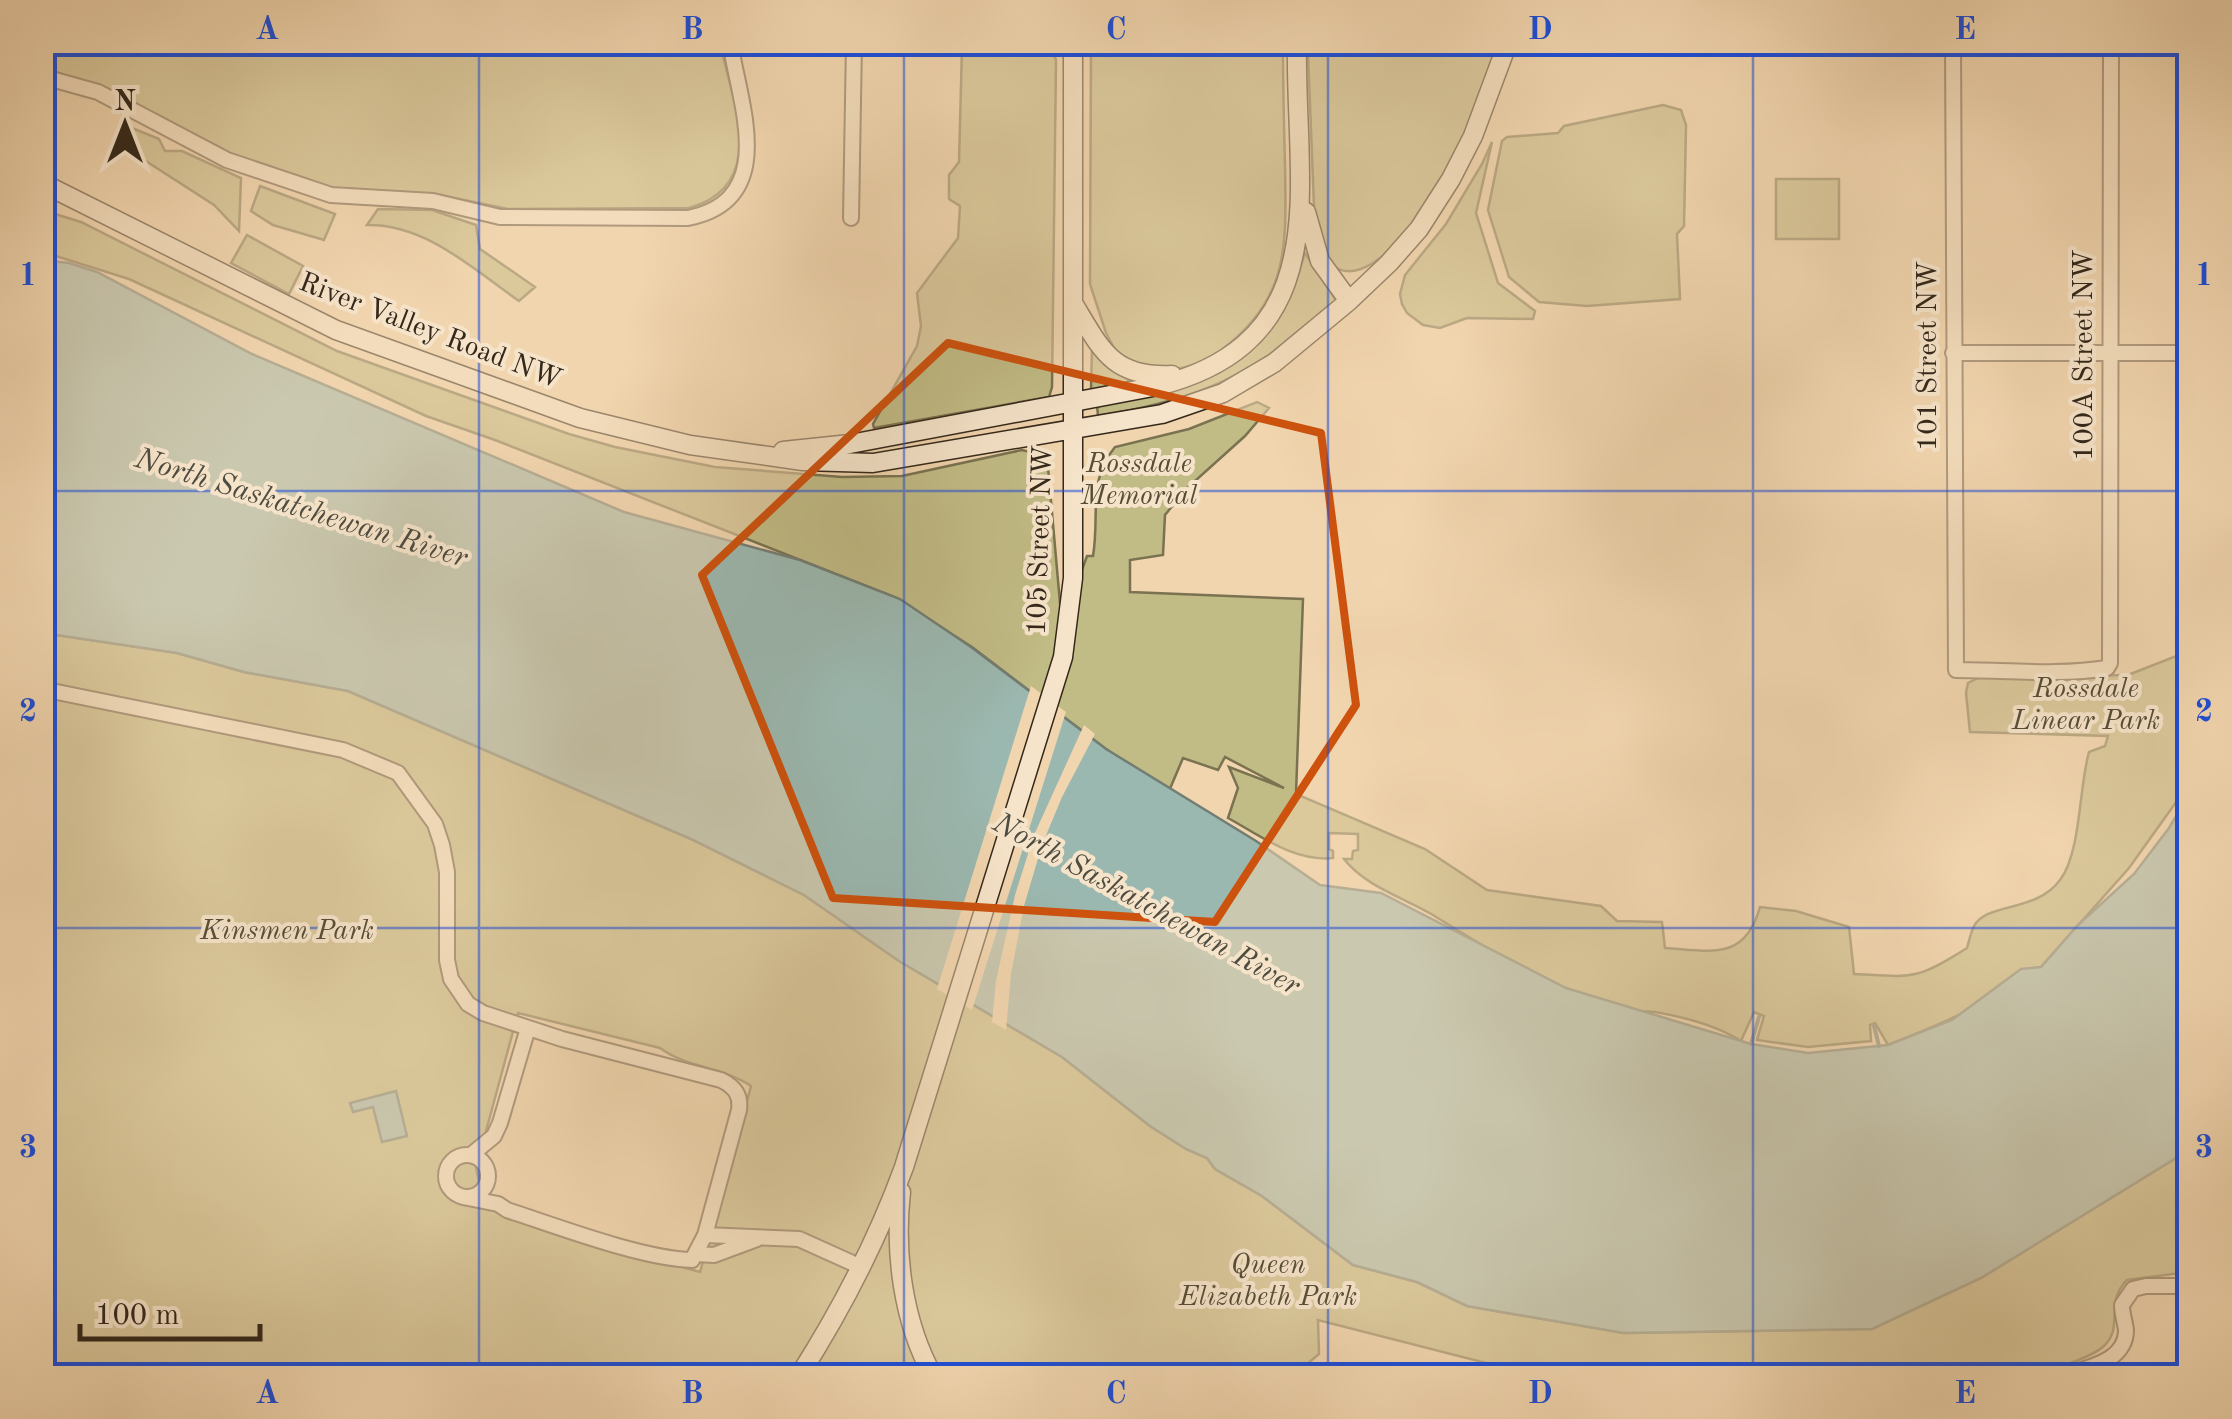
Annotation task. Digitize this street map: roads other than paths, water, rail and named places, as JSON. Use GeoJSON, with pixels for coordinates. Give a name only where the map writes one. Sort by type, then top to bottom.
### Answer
{"type":"FeatureCollection","features":[{"type":"Feature","properties":{"kind":"main road","name":"105 Street NW"},"geometry":{"type":"LineString","coordinates":[[904,1166],[1068,631],[1073,578],[1073,42]]}},
{"type":"Feature","properties":{"kind":"main road"},"geometry":{"type":"LineString","coordinates":[[1073,303],[1098,345],[1118,365],[1148,375],[1198,374],[1248,342],[1279,299],[1297,244],[1297,42]]}},
{"type":"Feature","properties":{"kind":"main road","name":"River Valley Road NW"},"geometry":{"type":"LineString","coordinates":[[42,183],[293,310],[580,418],[690,445],[803,461],[873,463],[1162,414],[1223,393],[1274,363],[1389,264],[1418,229],[1451,180],[1473,136],[1508,42]]}},
{"type":"Feature","properties":{"kind":"main road"},"geometry":{"type":"LineString","coordinates":[[1300,192],[1313,246],[1324,269],[1349,301]]}},
{"type":"Feature","properties":{"kind":"main road"},"geometry":{"type":"LineString","coordinates":[[1324,269],[1356,276],[1389,264]]}},
{"type":"Feature","properties":{"kind":"main road","name":"River Valley Road NW"},"geometry":{"type":"LineString","coordinates":[[762,454],[850,444],[1158,386],[1198,374]]}},
{"type":"Feature","properties":{"kind":"main road"},"geometry":{"type":"LineString","coordinates":[[798,1376],[862,1267],[904,1166]]}},
{"type":"Feature","properties":{"kind":"main road"},"geometry":{"type":"LineString","coordinates":[[904,1166],[899,1230],[905,1293],[916,1338],[933,1376]]}},
{"type":"Feature","properties":{"kind":"street"},"geometry":{"type":"LineString","coordinates":[[44,77],[98,92],[227,160],[332,195],[433,201],[500,217],[688,218],[708,213],[726,202],[747,166],[749,146],[730,42]]}},
{"type":"Feature","properties":{"kind":"street"},"geometry":{"type":"LineString","coordinates":[[851,218],[854,42]]}},
{"type":"Feature","properties":{"kind":"street","name":"101 Street NW"},"geometry":{"type":"LineString","coordinates":[[1953,42],[1956,670],[2107,668]]}},
{"type":"Feature","properties":{"kind":"street","name":"100A Street NW"},"geometry":{"type":"LineString","coordinates":[[2107,668],[2110,42]]}},
{"type":"Feature","properties":{"kind":"street"},"geometry":{"type":"LineString","coordinates":[[1953,353],[2190,353]]}},
{"type":"Feature","properties":{"kind":"street"},"geometry":{"type":"LineString","coordinates":[[42,690],[343,750],[398,773],[435,824],[442,845],[447,872],[447,960],[451,979],[468,1004],[528,1028],[711,1077],[733,1087],[739,1097],[739,1110],[705,1235],[692,1260],[678,1260],[464,1197],[448,1186],[446,1172],[458,1156],[471,1155],[494,1136],[528,1028]]}},
{"type":"Feature","properties":{"kind":"street"},"geometry":{"type":"LineString","coordinates":[[471,1155],[483,1163],[498,1204]]}},
{"type":"Feature","properties":{"kind":"street"},"geometry":{"type":"LineString","coordinates":[[464,1197],[478,1194],[488,1179]]}},
{"type":"Feature","properties":{"kind":"street"},"geometry":{"type":"LineString","coordinates":[[705,1235],[799,1239],[862,1267]]}},
{"type":"Feature","properties":{"kind":"street"},"geometry":{"type":"LineString","coordinates":[[696,1254],[714,1254],[767,1236]]}},
{"type":"Feature","properties":{"kind":"street"},"geometry":{"type":"LineString","coordinates":[[2062,1376],[2106,1361],[2120,1350],[2126,1335],[2122,1306],[2128,1294],[2146,1286],[2190,1286]]}},
{"type":"Feature","properties":{"kind":"water","name":"North Saskatchewan River"},"geometry":{"type":"Polygon","coordinates":[[[42,260],[97,272],[252,354],[624,512],[800,560],[900,599],[1106,749],[1320,885],[1381,893],[1566,988],[1751,1044],[1808,1053],[1888,1045],[1952,1020],[2021,969],[2041,967],[2078,925],[2134,874],[2189,794],[2189,1150],[1981,1278],[1872,1329],[1624,1333],[1467,1306],[1417,1282],[1353,1265],[1262,1196],[1215,1169],[1207,1158],[1150,1126],[1062,1057],[899,961],[804,895],[691,839],[348,691],[244,672],[177,653],[43,633],[42,260]]]}},
{"type":"Feature","properties":{"kind":"water"},"geometry":{"type":"Polygon","coordinates":[[[396,1091],[407,1136],[382,1142],[373,1107],[353,1112],[350,1103],[396,1091]]]}},
{"type":"Feature","properties":{"kind":"waterway"},"geometry":{"type":"LineString","coordinates":[[1751,1044],[1759,1017]]}},
{"type":"Feature","properties":{"kind":"waterway"},"geometry":{"type":"LineString","coordinates":[[1874,1026],[1879,1046]]}},
{"type":"Feature","properties":{"kind":"park label","name":"Rossdale Memorial"},"geometry":{"type":"Point","coordinates":[1139,481]}},
{"type":"Feature","properties":{"kind":"park label","name":"Rossdale Linear Park"},"geometry":{"type":"Point","coordinates":[2086,706]}},
{"type":"Feature","properties":{"kind":"park label","name":"Kinsmen Park"},"geometry":{"type":"Point","coordinates":[287,932]}},
{"type":"Feature","properties":{"kind":"park label","name":"Queen Elizabeth Park"},"geometry":{"type":"Point","coordinates":[1268,1282]}}]}
